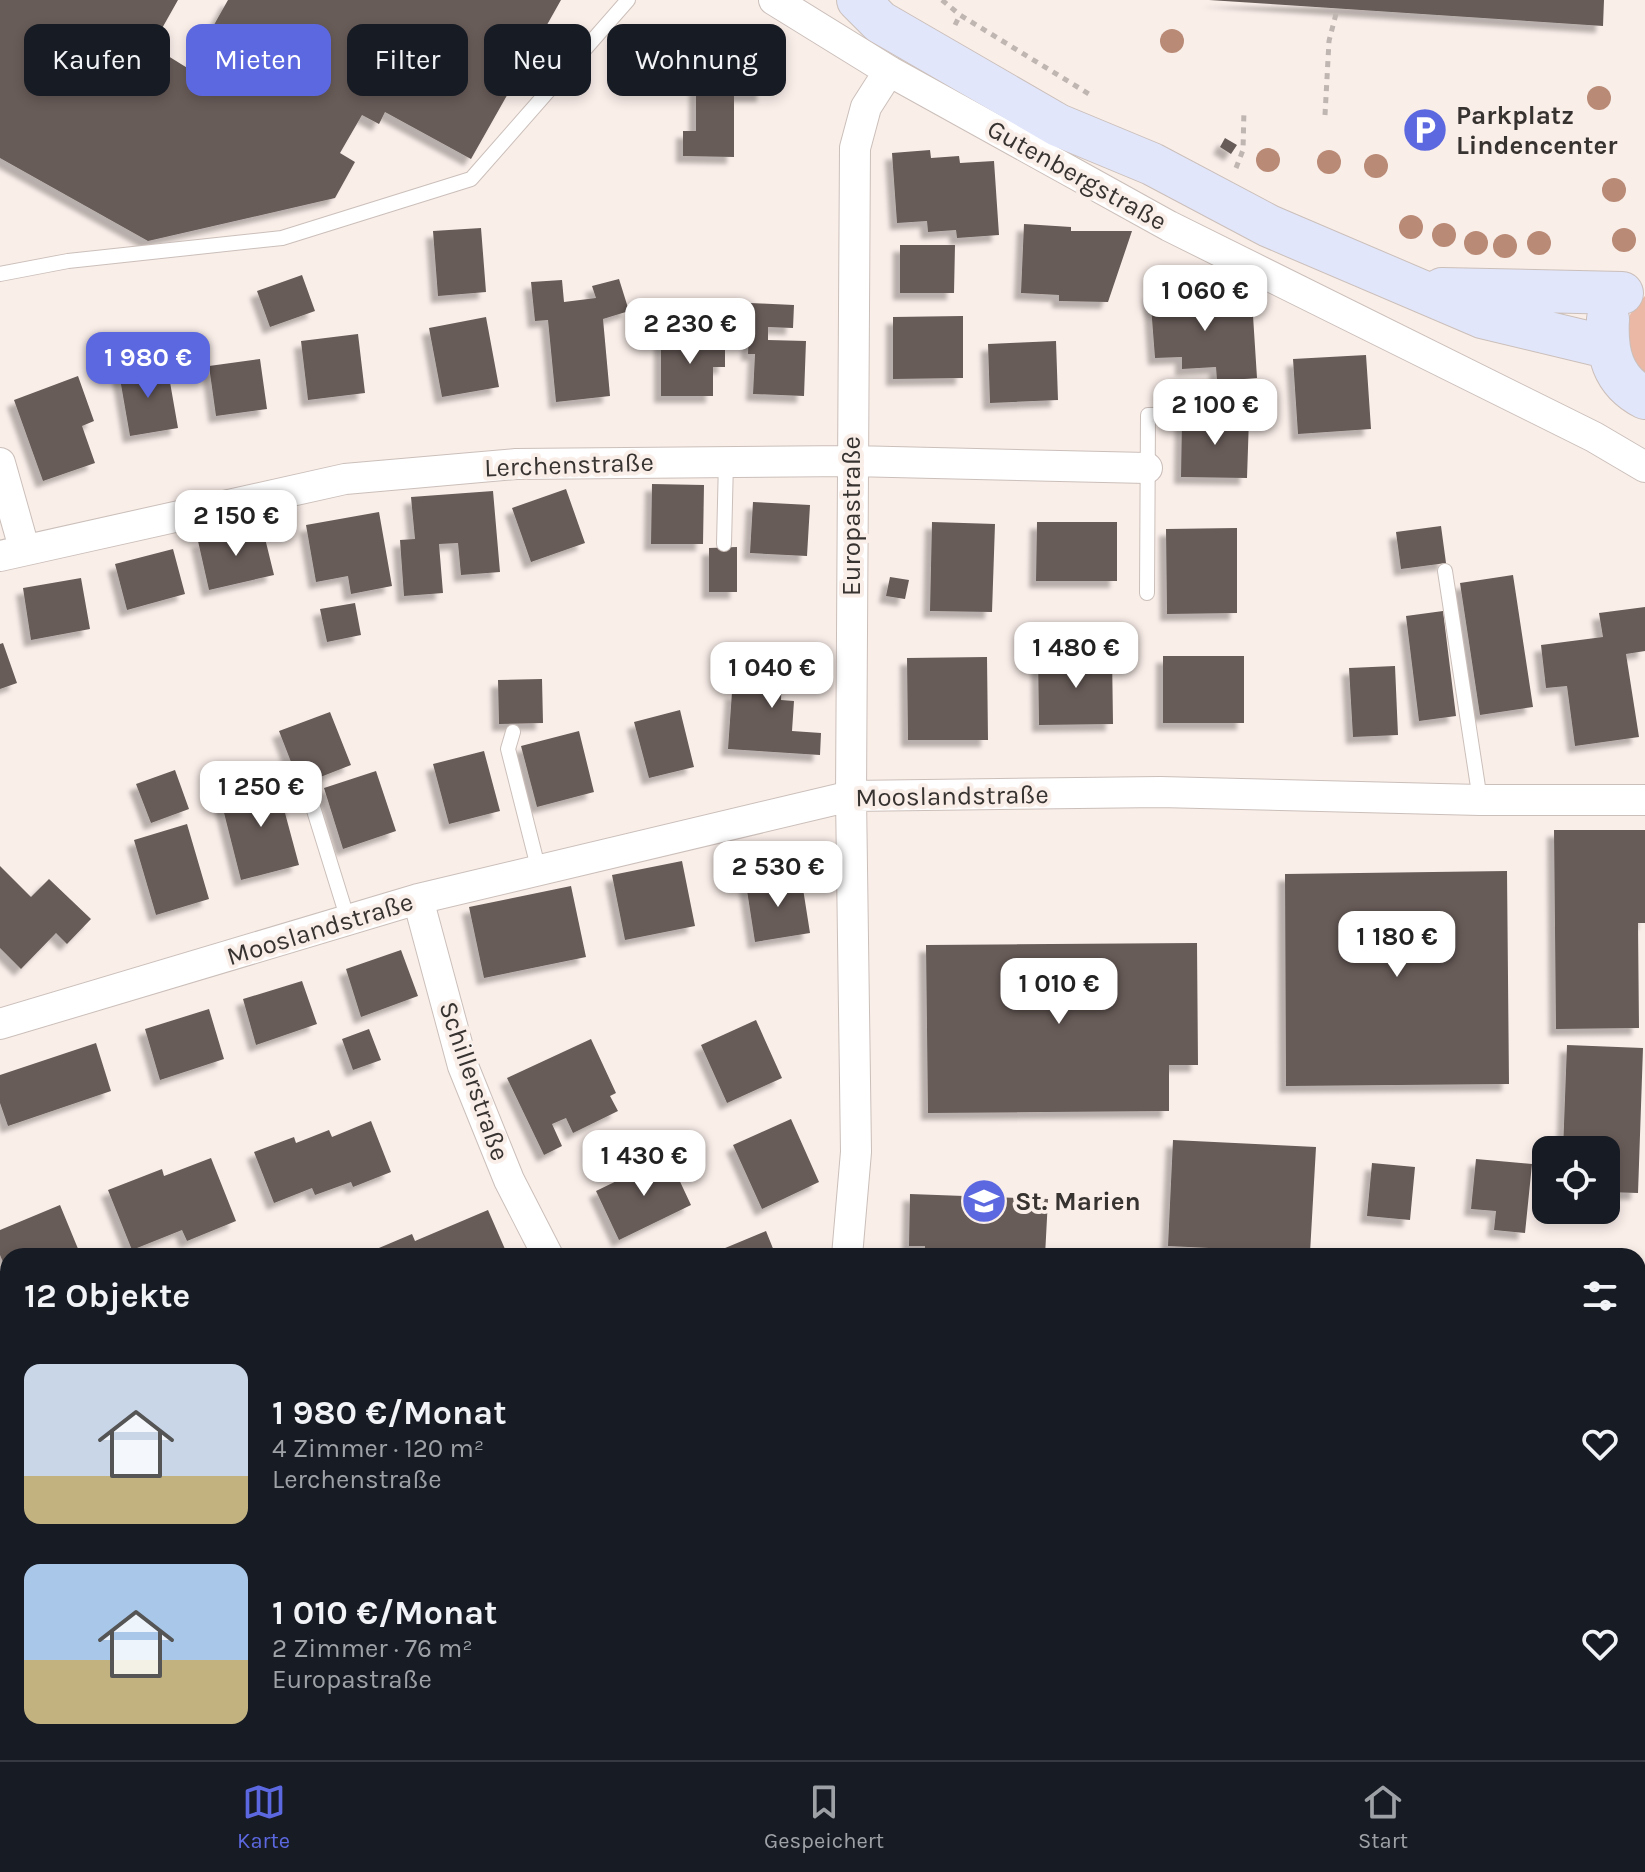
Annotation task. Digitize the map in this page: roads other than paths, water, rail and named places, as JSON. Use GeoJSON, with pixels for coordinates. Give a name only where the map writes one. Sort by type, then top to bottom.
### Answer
{"type":"FeatureCollection","features":[{"type":"Feature","properties":{"kind":"main road"},"geometry":{"type":"LineString","coordinates":[[858,0],[880,22],[1058,125],[1152,164],[1269,226],[1421,288],[1482,317],[1607,347]]}},
{"type":"Feature","properties":{"kind":"main road"},"geometry":{"type":"LineString","coordinates":[[895,0],[1067,101],[1152,164]]}},
{"type":"Feature","properties":{"kind":"main road"},"geometry":{"type":"LineString","coordinates":[[1421,288],[1633,284]]}},
{"type":"Feature","properties":{"kind":"main road"},"geometry":{"type":"LineString","coordinates":[[1633,284],[1608,319],[1607,347],[1615,372],[1633,392],[1645,398]]}},
{"type":"Feature","properties":{"kind":"street","name":"Gutenbergstraße"},"geometry":{"type":"LineString","coordinates":[[774,0],[889,71],[1169,226],[1594,437],[1645,467]]}},
{"type":"Feature","properties":{"kind":"street","name":"Europastraße"},"geometry":{"type":"LineString","coordinates":[[848,1248],[856,1152],[851,796],[855,148],[866,107],[889,71]]}},
{"type":"Feature","properties":{"kind":"street","name":"Lerchenstraße"},"geometry":{"type":"LineString","coordinates":[[12,552],[345,479],[516,464],[851,461],[1147,468]]}},
{"type":"Feature","properties":{"kind":"street"},"geometry":{"type":"LineString","coordinates":[[0,463],[12,552]]}},
{"type":"Feature","properties":{"kind":"street","name":"Mooslandstraße"},"geometry":{"type":"LineString","coordinates":[[0,1024],[418,899],[851,796],[1160,792],[1480,800],[1645,800]]}},
{"type":"Feature","properties":{"kind":"street","name":"Schillerstraße"},"geometry":{"type":"LineString","coordinates":[[418,899],[463,1066],[509,1180],[544,1248]]}},
{"type":"Feature","properties":{"kind":"lane"},"geometry":{"type":"LineString","coordinates":[[0,274],[68,261],[282,238],[471,179],[628,0]]}},
{"type":"Feature","properties":{"kind":"lane"},"geometry":{"type":"LineString","coordinates":[[1147,593],[1148,415],[1261,413]]}},
{"type":"Feature","properties":{"kind":"lane"},"geometry":{"type":"LineString","coordinates":[[724,544],[726,461]]}},
{"type":"Feature","properties":{"kind":"lane"},"geometry":{"type":"LineString","coordinates":[[1445,571],[1480,800]]}},
{"type":"Feature","properties":{"kind":"lane"},"geometry":{"type":"LineString","coordinates":[[513,732],[508,749],[539,871]]}},
{"type":"Feature","properties":{"kind":"lane"},"geometry":{"type":"LineString","coordinates":[[307,788],[348,920]]}},
{"type":"Feature","properties":{"kind":"place","name":"Parkplatz Lindencenter"},"geometry":{"type":"Point","coordinates":[1425,130]}},
{"type":"Feature","properties":{"kind":"place","name":"St. Marien"},"geometry":{"type":"Point","coordinates":[984,1201]}}]}
